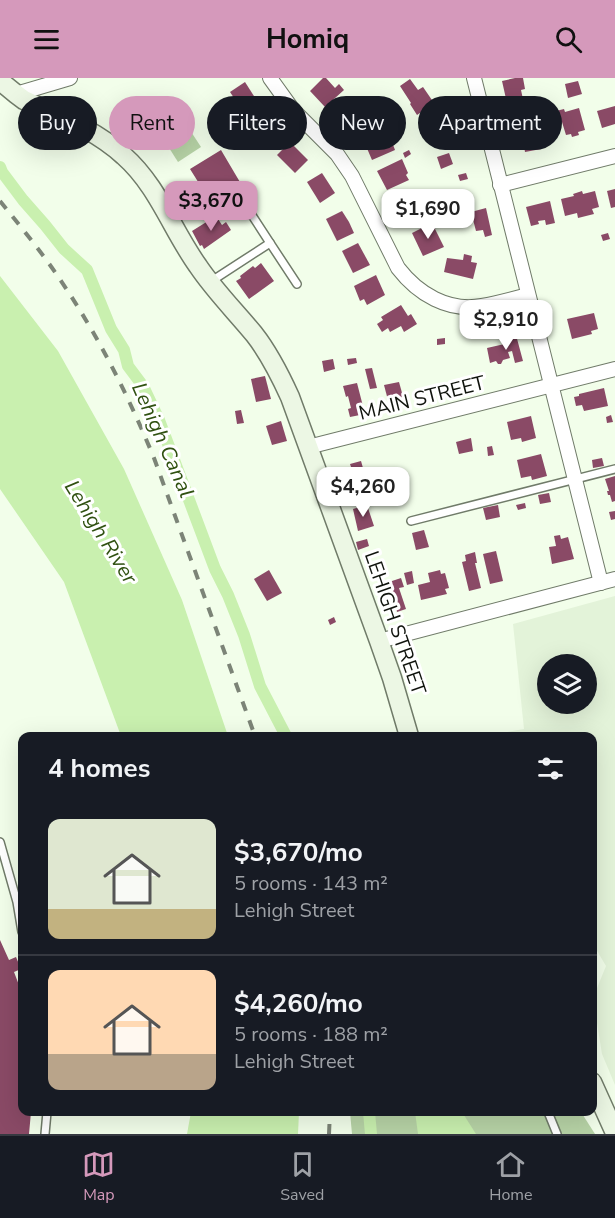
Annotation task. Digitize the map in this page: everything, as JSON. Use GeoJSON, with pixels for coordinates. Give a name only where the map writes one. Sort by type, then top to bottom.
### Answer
{"type":"FeatureCollection","features":[{"type":"Feature","properties":{"kind":"street"},"geometry":{"type":"LineString","coordinates":[[16,94],[70,78]]}},
{"type":"Feature","properties":{"kind":"street"},"geometry":{"type":"LineString","coordinates":[[270,78],[293,110],[337,154],[352,176],[398,268],[418,290],[441,302],[458,306],[482,306],[528,295]]}},
{"type":"Feature","properties":{"kind":"street"},"geometry":{"type":"LineString","coordinates":[[474,78],[601,583]]}},
{"type":"Feature","properties":{"kind":"street","name":"LEHIGH STREET"},"geometry":{"type":"LineString","coordinates":[[0,81],[16,94],[85,128],[106,141],[141,173],[197,266],[255,335],[272,361],[290,397],[379,641],[408,732]]}},
{"type":"Feature","properties":{"kind":"street"},"geometry":{"type":"LineString","coordinates":[[500,185],[615,156]]}},
{"type":"Feature","properties":{"kind":"street","name":"MAIN STREET"},"geometry":{"type":"LineString","coordinates":[[308,447],[615,369]]}},
{"type":"Feature","properties":{"kind":"street"},"geometry":{"type":"LineString","coordinates":[[379,641],[615,579]]}},
{"type":"Feature","properties":{"kind":"street"},"geometry":{"type":"LineString","coordinates":[[597,1093],[615,1133]]}},
{"type":"Feature","properties":{"kind":"lane"},"geometry":{"type":"LineString","coordinates":[[246,206],[297,284]]}},
{"type":"Feature","properties":{"kind":"lane"},"geometry":{"type":"LineString","coordinates":[[210,282],[270,243]]}},
{"type":"Feature","properties":{"kind":"lane"},"geometry":{"type":"LineString","coordinates":[[411,521],[615,469]]}},
{"type":"Feature","properties":{"kind":"lane"},"geometry":{"type":"LineString","coordinates":[[0,842],[18,908]]}},
{"type":"Feature","properties":{"kind":"lane"},"geometry":{"type":"LineString","coordinates":[[45,1134],[47,1116]]}},
{"type":"Feature","properties":{"kind":"lane"},"geometry":{"type":"LineString","coordinates":[[550,1116],[557,1134]]}},
{"type":"Feature","properties":{"kind":"shaded area"},"geometry":{"type":"Polygon","coordinates":[[[195,138],[201,147],[178,162],[170,150],[195,150],[195,138]]]}},
{"type":"Feature","properties":{"kind":"shaded area"},"geometry":{"type":"Polygon","coordinates":[[[615,596],[615,1085],[602,1054],[597,1023],[597,988],[606,966],[597,951],[597,732],[507,732],[524,729],[513,624],[615,596]]]}},
{"type":"Feature","properties":{"kind":"shaded area"},"geometry":{"type":"Polygon","coordinates":[[[350,1116],[584,1116],[595,1134],[352,1134],[350,1116]]]}},
{"type":"Feature","properties":{"kind":"water","name":"Lehigh River"},"geometry":{"type":"Polygon","coordinates":[[[0,276],[58,351],[124,469],[182,600],[227,732],[120,732],[64,582],[0,489],[0,276]]]}},
{"type":"Feature","properties":{"kind":"water"},"geometry":{"type":"Polygon","coordinates":[[[190,1116],[299,1116],[298,1134],[187,1134],[190,1116]]]}},
{"type":"Feature","properties":{"kind":"water"},"geometry":{"type":"Polygon","coordinates":[[[416,1116],[465,1116],[476,1134],[418,1134],[416,1116]]]}},
{"type":"Feature","properties":{"kind":"building"},"geometry":{"type":"Polygon","coordinates":[[[323,78],[326,78],[335,88],[339,84],[344,90],[337,96],[319,96],[319,101],[310,91],[323,78]]]}},
{"type":"Feature","properties":{"kind":"building"},"geometry":{"type":"Polygon","coordinates":[[[523,78],[525,89],[521,90],[522,96],[505,96],[502,81],[523,78]]]}},
{"type":"Feature","properties":{"kind":"building"},"geometry":{"type":"Polygon","coordinates":[[[410,79],[418,90],[423,87],[429,96],[418,96],[417,115],[411,103],[400,86],[410,79]]]}},
{"type":"Feature","properties":{"kind":"building"},"geometry":{"type":"Polygon","coordinates":[[[578,81],[582,94],[568,98],[565,84],[578,81]]]}},
{"type":"Feature","properties":{"kind":"building"},"geometry":{"type":"Polygon","coordinates":[[[245,82],[254,96],[233,96],[230,92],[245,82]]]}},
{"type":"Feature","properties":{"kind":"building"},"geometry":{"type":"Polygon","coordinates":[[[615,106],[615,124],[602,128],[597,111],[615,106]]]}},
{"type":"Feature","properties":{"kind":"building"},"geometry":{"type":"Polygon","coordinates":[[[579,108],[585,130],[578,132],[579,135],[572,137],[571,134],[566,135],[562,122],[562,110],[565,112],[579,108]]]}},
{"type":"Feature","properties":{"kind":"building"},"geometry":{"type":"Polygon","coordinates":[[[221,150],[247,194],[240,198],[244,204],[226,213],[223,208],[217,212],[190,169],[221,150]]]}},
{"type":"Feature","properties":{"kind":"building"},"geometry":{"type":"Polygon","coordinates":[[[282,150],[298,150],[308,160],[295,173],[277,155],[282,150]]]}},
{"type":"Feature","properties":{"kind":"building"},"geometry":{"type":"Polygon","coordinates":[[[368,150],[395,150],[372,160],[368,150]]]}},
{"type":"Feature","properties":{"kind":"building"},"geometry":{"type":"Polygon","coordinates":[[[409,150],[411,154],[405,158],[403,153],[409,150]]]}},
{"type":"Feature","properties":{"kind":"building"},"geometry":{"type":"Polygon","coordinates":[[[449,153],[453,164],[441,169],[437,157],[449,153]]]}},
{"type":"Feature","properties":{"kind":"building"},"geometry":{"type":"Polygon","coordinates":[[[402,159],[409,180],[387,190],[377,171],[402,159]]]}},
{"type":"Feature","properties":{"kind":"building"},"geometry":{"type":"Polygon","coordinates":[[[322,173],[335,193],[320,203],[307,182],[322,173]]]}},
{"type":"Feature","properties":{"kind":"building"},"geometry":{"type":"Polygon","coordinates":[[[466,173],[468,179],[460,181],[458,175],[466,173]]]}},
{"type":"Feature","properties":{"kind":"building"},"geometry":{"type":"Polygon","coordinates":[[[615,189],[615,207],[611,208],[607,191],[615,189]]]}},
{"type":"Feature","properties":{"kind":"building"},"geometry":{"type":"Polygon","coordinates":[[[582,191],[583,194],[595,191],[599,207],[592,209],[594,214],[578,218],[577,213],[565,216],[561,199],[574,196],[573,194],[582,191]]]}},
{"type":"Feature","properties":{"kind":"building"},"geometry":{"type":"Polygon","coordinates":[[[411,194],[418,209],[422,208],[424,213],[402,224],[395,209],[399,206],[396,201],[411,194]]]}},
{"type":"Feature","properties":{"kind":"building"},"geometry":{"type":"Polygon","coordinates":[[[550,201],[555,223],[546,225],[545,220],[538,221],[539,224],[531,226],[526,207],[550,201]]]}},
{"type":"Feature","properties":{"kind":"building"},"geometry":{"type":"Polygon","coordinates":[[[486,208],[492,235],[485,237],[483,230],[476,231],[471,212],[486,208]]]}},
{"type":"Feature","properties":{"kind":"building"},"geometry":{"type":"Polygon","coordinates":[[[342,211],[354,233],[337,241],[326,219],[342,211]]]}},
{"type":"Feature","properties":{"kind":"building"},"geometry":{"type":"Polygon","coordinates":[[[216,216],[222,225],[226,222],[231,230],[204,249],[192,231],[216,216]]]}},
{"type":"Feature","properties":{"kind":"building"},"geometry":{"type":"Polygon","coordinates":[[[432,223],[444,247],[423,256],[412,233],[432,223]]]}},
{"type":"Feature","properties":{"kind":"building"},"geometry":{"type":"Polygon","coordinates":[[[608,233],[610,239],[603,241],[601,235],[608,233]]]}},
{"type":"Feature","properties":{"kind":"building"},"geometry":{"type":"Polygon","coordinates":[[[358,243],[370,265],[353,273],[342,251],[358,243]]]}},
{"type":"Feature","properties":{"kind":"building"},"geometry":{"type":"Polygon","coordinates":[[[464,254],[472,256],[471,262],[477,263],[473,279],[444,272],[447,258],[463,260],[464,254]]]}},
{"type":"Feature","properties":{"kind":"building"},"geometry":{"type":"Polygon","coordinates":[[[261,263],[274,281],[249,299],[236,281],[253,266],[255,268],[261,263]]]}},
{"type":"Feature","properties":{"kind":"building"},"geometry":{"type":"Polygon","coordinates":[[[376,275],[385,295],[367,305],[364,299],[360,301],[354,286],[376,275]]]}},
{"type":"Feature","properties":{"kind":"building"},"geometry":{"type":"Polygon","coordinates":[[[401,305],[408,316],[411,314],[417,324],[404,332],[401,326],[390,332],[388,328],[382,332],[377,324],[383,320],[381,317],[401,305]]]}},
{"type":"Feature","properties":{"kind":"building"},"geometry":{"type":"Polygon","coordinates":[[[594,313],[598,329],[591,331],[592,334],[572,339],[567,319],[594,313]]]}},
{"type":"Feature","properties":{"kind":"building"},"geometry":{"type":"Polygon","coordinates":[[[480,319],[482,325],[475,327],[474,321],[480,319]]]}},
{"type":"Feature","properties":{"kind":"building"},"geometry":{"type":"Polygon","coordinates":[[[516,335],[523,361],[515,363],[512,351],[508,352],[510,358],[503,360],[501,364],[496,361],[490,363],[487,348],[509,343],[508,336],[516,335]]]}},
{"type":"Feature","properties":{"kind":"building"},"geometry":{"type":"Polygon","coordinates":[[[445,338],[445,344],[437,345],[437,339],[445,338]]]}},
{"type":"Feature","properties":{"kind":"building"},"geometry":{"type":"Polygon","coordinates":[[[356,358],[357,363],[348,365],[347,359],[356,358]]]}},
{"type":"Feature","properties":{"kind":"building"},"geometry":{"type":"Polygon","coordinates":[[[333,359],[335,369],[324,372],[322,361],[333,359]]]}},
{"type":"Feature","properties":{"kind":"building"},"geometry":{"type":"Polygon","coordinates":[[[372,368],[377,388],[370,389],[365,369],[372,368]]]}},
{"type":"Feature","properties":{"kind":"building"},"geometry":{"type":"Polygon","coordinates":[[[265,376],[271,399],[256,402],[251,379],[265,376]]]}},
{"type":"Feature","properties":{"kind":"building"},"geometry":{"type":"Polygon","coordinates":[[[399,382],[404,400],[389,404],[384,385],[399,382]]]}},
{"type":"Feature","properties":{"kind":"building"},"geometry":{"type":"Polygon","coordinates":[[[357,383],[365,414],[350,417],[348,409],[351,408],[343,386],[357,383]]]}},
{"type":"Feature","properties":{"kind":"building"},"geometry":{"type":"Polygon","coordinates":[[[604,388],[608,406],[584,411],[582,405],[576,406],[574,397],[604,388]]]}},
{"type":"Feature","properties":{"kind":"building"},"geometry":{"type":"Polygon","coordinates":[[[241,410],[244,423],[237,424],[235,411],[241,410]]]}},
{"type":"Feature","properties":{"kind":"building"},"geometry":{"type":"Polygon","coordinates":[[[611,415],[613,422],[607,423],[606,417],[611,415]]]}},
{"type":"Feature","properties":{"kind":"building"},"geometry":{"type":"Polygon","coordinates":[[[531,416],[536,438],[522,442],[521,438],[511,440],[507,422],[531,416]]]}},
{"type":"Feature","properties":{"kind":"building"},"geometry":{"type":"Polygon","coordinates":[[[281,421],[287,441],[272,445],[266,426],[281,421]]]}},
{"type":"Feature","properties":{"kind":"building"},"geometry":{"type":"Polygon","coordinates":[[[471,438],[473,451],[459,454],[456,442],[471,438]]]}},
{"type":"Feature","properties":{"kind":"building"},"geometry":{"type":"Polygon","coordinates":[[[492,446],[494,455],[488,456],[487,447],[492,446]]]}},
{"type":"Feature","properties":{"kind":"building"},"geometry":{"type":"Polygon","coordinates":[[[541,454],[547,476],[532,480],[531,476],[521,478],[517,460],[541,454]]]}},
{"type":"Feature","properties":{"kind":"building"},"geometry":{"type":"Polygon","coordinates":[[[602,458],[604,466],[593,468],[592,460],[602,458]]]}},
{"type":"Feature","properties":{"kind":"building"},"geometry":{"type":"Polygon","coordinates":[[[361,461],[369,479],[365,480],[366,484],[353,488],[352,483],[348,484],[344,472],[352,470],[350,464],[361,461]]]}},
{"type":"Feature","properties":{"kind":"building"},"geometry":{"type":"Polygon","coordinates":[[[615,476],[615,501],[612,502],[605,479],[615,476]]]}},
{"type":"Feature","properties":{"kind":"building"},"geometry":{"type":"Polygon","coordinates":[[[549,493],[551,502],[540,504],[538,495],[549,493]]]}},
{"type":"Feature","properties":{"kind":"building"},"geometry":{"type":"Polygon","coordinates":[[[525,503],[526,508],[518,510],[516,505],[525,503]]]}},
{"type":"Feature","properties":{"kind":"building"},"geometry":{"type":"Polygon","coordinates":[[[367,505],[374,526],[358,531],[353,509],[367,505]]]}},
{"type":"Feature","properties":{"kind":"building"},"geometry":{"type":"Polygon","coordinates":[[[498,505],[500,517],[486,520],[483,508],[498,505]]]}},
{"type":"Feature","properties":{"kind":"building"},"geometry":{"type":"Polygon","coordinates":[[[615,511],[615,519],[611,520],[609,512],[615,511]]]}},
{"type":"Feature","properties":{"kind":"building"},"geometry":{"type":"Polygon","coordinates":[[[424,530],[429,547],[416,550],[412,533],[424,530]]]}},
{"type":"Feature","properties":{"kind":"building"},"geometry":{"type":"Polygon","coordinates":[[[560,535],[561,539],[568,537],[574,559],[552,564],[549,547],[556,546],[554,536],[560,535]]]}},
{"type":"Feature","properties":{"kind":"building"},"geometry":{"type":"Polygon","coordinates":[[[367,539],[369,546],[358,550],[356,542],[367,539]]]}},
{"type":"Feature","properties":{"kind":"building"},"geometry":{"type":"Polygon","coordinates":[[[496,551],[503,581],[490,584],[483,554],[496,551]]]}},
{"type":"Feature","properties":{"kind":"building"},"geometry":{"type":"Polygon","coordinates":[[[475,552],[477,563],[475,563],[481,588],[469,591],[462,562],[466,561],[465,555],[475,552]]]}},
{"type":"Feature","properties":{"kind":"building"},"geometry":{"type":"Polygon","coordinates":[[[269,570],[282,593],[267,601],[254,579],[269,570]]]}},
{"type":"Feature","properties":{"kind":"building"},"geometry":{"type":"Polygon","coordinates":[[[440,570],[441,574],[445,573],[449,588],[445,589],[447,594],[421,600],[418,585],[430,582],[428,573],[440,570]]]}},
{"type":"Feature","properties":{"kind":"building"},"geometry":{"type":"Polygon","coordinates":[[[412,571],[414,583],[407,585],[404,573],[412,571]]]}},
{"type":"Feature","properties":{"kind":"building"},"geometry":{"type":"Polygon","coordinates":[[[401,578],[404,587],[399,588],[406,609],[397,612],[391,600],[389,602],[386,583],[401,578]]]}},
{"type":"Feature","properties":{"kind":"building"},"geometry":{"type":"Polygon","coordinates":[[[334,617],[336,622],[330,625],[328,620],[334,617]]]}},
{"type":"Feature","properties":{"kind":"building"},"geometry":{"type":"Polygon","coordinates":[[[0,940],[9,960],[16,957],[18,962],[18,970],[14,972],[18,982],[18,1116],[31,1116],[29,1134],[0,1134],[0,940]]]}},
{"type":"Feature","properties":{"kind":"waterway","name":"Lehigh Canal"},"geometry":{"type":"LineString","coordinates":[[0,167],[23,200],[64,249],[87,270],[111,329],[124,350],[128,366],[143,386],[159,420],[215,569],[244,635],[260,686],[284,732]]}},
{"type":"Feature","properties":{"kind":"waterway","name":"Lehigh Canal"},"geometry":{"type":"LineString","coordinates":[[369,1116],[371,1134]]}},
{"type":"Feature","properties":{"kind":"railway"},"geometry":{"type":"LineString","coordinates":[[0,201],[45,258],[73,300],[99,343],[134,411],[154,458],[254,732]]}},
{"type":"Feature","properties":{"kind":"railway"},"geometry":{"type":"LineString","coordinates":[[329,1134],[330,1116]]}}]}
